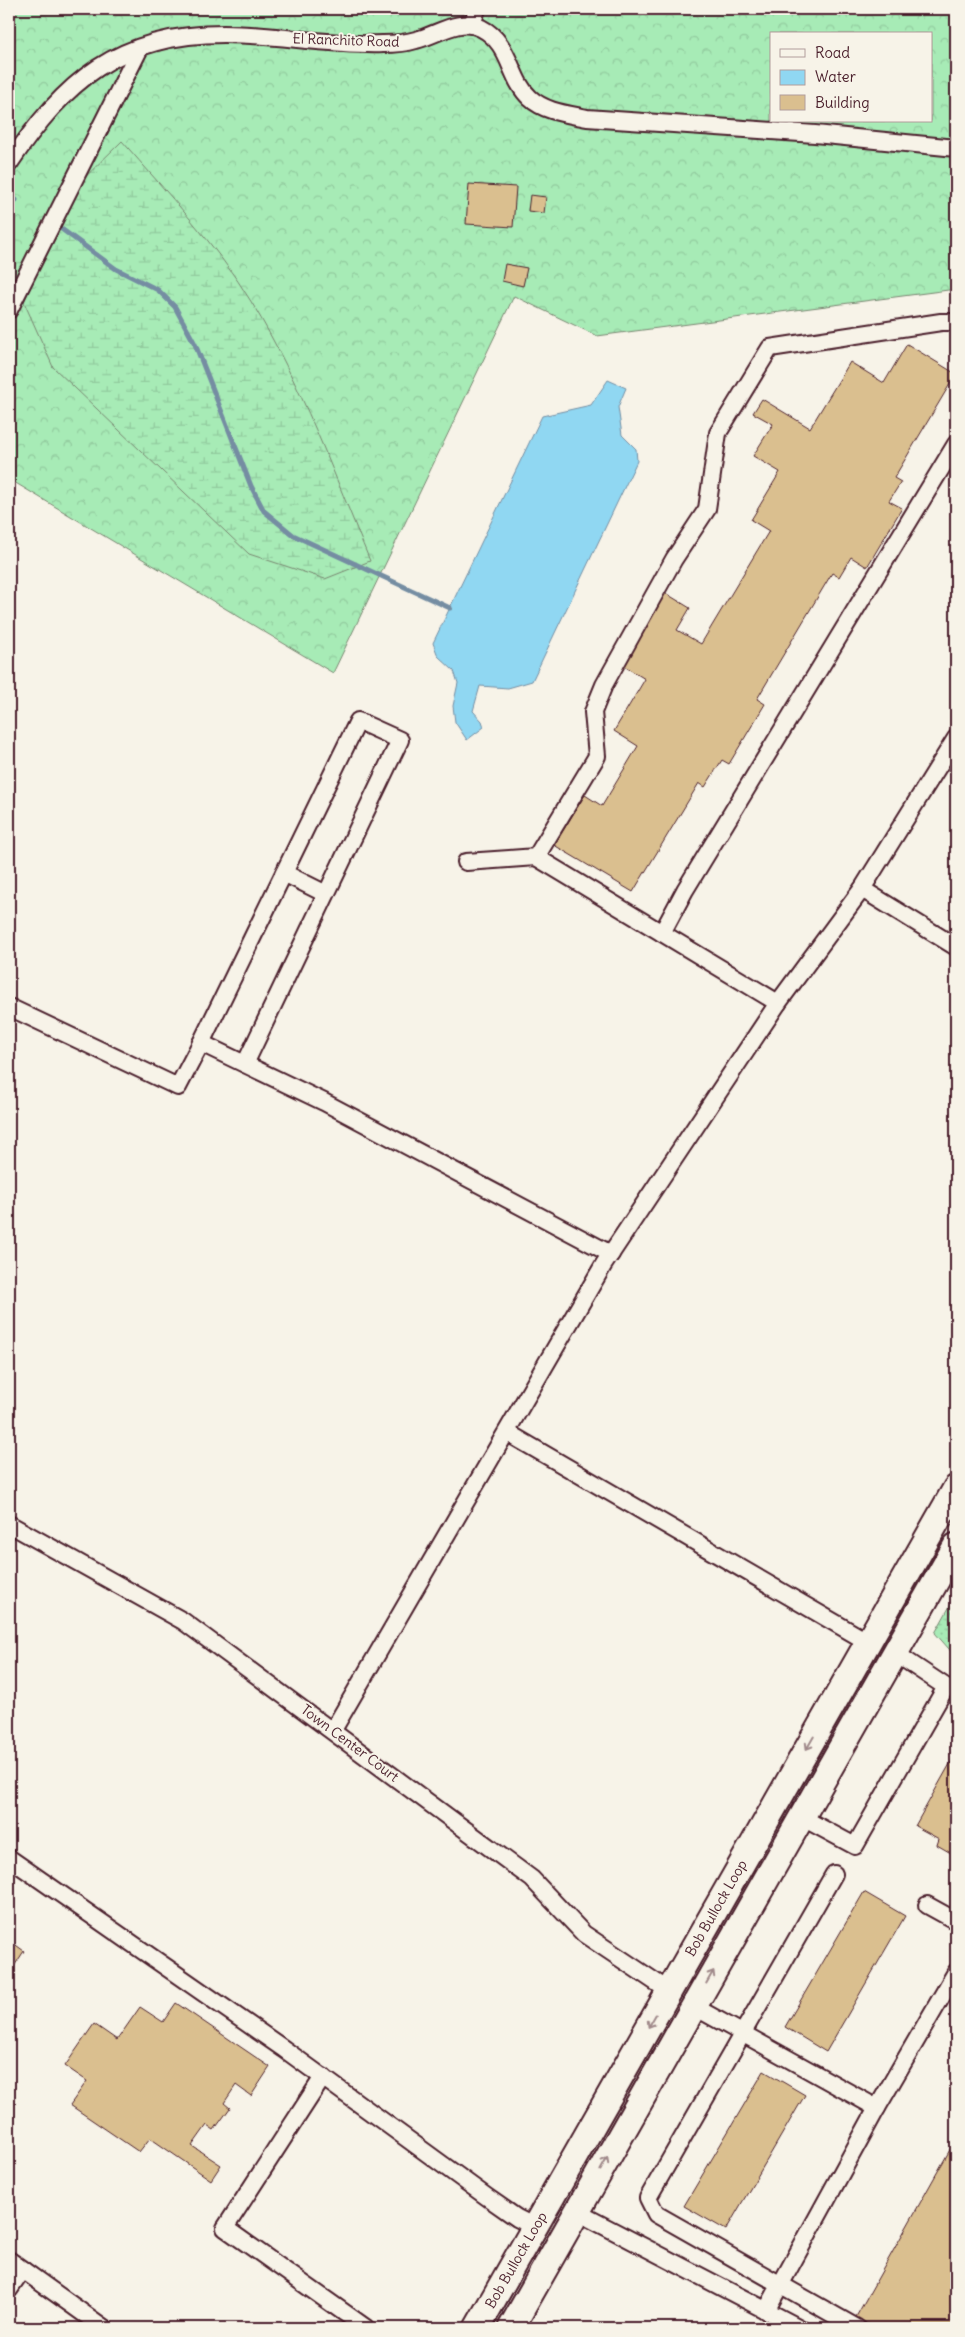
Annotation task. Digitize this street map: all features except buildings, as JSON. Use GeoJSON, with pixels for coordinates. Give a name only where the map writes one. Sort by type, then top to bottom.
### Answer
{"type":"FeatureCollection","features":[{"type":"Feature","properties":{"kind":"highway","name":"Bob Bullock Loop"},"geometry":{"type":"LineString","coordinates":[[477,2328],[952,1495]]}},
{"type":"Feature","properties":{"kind":"highway"},"geometry":{"type":"LineString","coordinates":[[895,1654],[890,1641],[892,1631],[913,1592],[952,1495]]}},
{"type":"Feature","properties":{"kind":"highway","name":"Bob Bullock Loop"},"geometry":{"type":"LineString","coordinates":[[511,2328],[956,1546]]}},
{"type":"Feature","properties":{"kind":"highway"},"geometry":{"type":"LineString","coordinates":[[824,1776],[832,1737],[870,1666],[868,1642]]}},
{"type":"Feature","properties":{"kind":"highway"},"geometry":{"type":"LineString","coordinates":[[494,2328],[577,2179],[612,2090]]}},
{"type":"Feature","properties":{"kind":"street"},"geometry":{"type":"LineString","coordinates":[[476,9],[472,25],[482,28],[498,42],[530,98],[562,114],[587,118],[805,134],[956,148]]}},
{"type":"Feature","properties":{"kind":"street","name":"El Ranchito Road"},"geometry":{"type":"LineString","coordinates":[[9,164],[42,117],[69,88],[103,63],[140,48],[182,37],[224,34],[357,44],[399,43],[416,40],[462,24],[472,25]]}},
{"type":"Feature","properties":{"kind":"street"},"geometry":{"type":"LineString","coordinates":[[9,310],[140,48]]}},
{"type":"Feature","properties":{"kind":"street"},"geometry":{"type":"LineString","coordinates":[[536,857],[597,756],[593,712],[604,685],[674,559],[707,509],[718,433],[770,348],[948,322],[956,331]]}},
{"type":"Feature","properties":{"kind":"street"},"geometry":{"type":"LineString","coordinates":[[662,933],[690,882],[956,444]]}},
{"type":"Feature","properties":{"kind":"street"},"geometry":{"type":"LineString","coordinates":[[9,1007],[178,1087],[358,720],[400,740],[245,1064]]}},
{"type":"Feature","properties":{"kind":"street"},"geometry":{"type":"LineString","coordinates":[[333,1730],[508,1433],[545,1363],[611,1254],[778,1003],[862,889],[956,738]]}},
{"type":"Feature","properties":{"kind":"street"},"geometry":{"type":"LineString","coordinates":[[466,862],[536,857],[778,1003]]}},
{"type":"Feature","properties":{"kind":"street"},"geometry":{"type":"LineString","coordinates":[[284,873],[326,894]]}},
{"type":"Feature","properties":{"kind":"street"},"geometry":{"type":"LineString","coordinates":[[862,889],[956,947]]}},
{"type":"Feature","properties":{"kind":"street"},"geometry":{"type":"LineString","coordinates":[[201,1043],[324,1102],[611,1254]]}},
{"type":"Feature","properties":{"kind":"street"},"geometry":{"type":"LineString","coordinates":[[508,1433],[868,1642]]}},
{"type":"Feature","properties":{"kind":"street","name":"Town Center Court"},"geometry":{"type":"LineString","coordinates":[[9,1524],[183,1621],[333,1730],[532,1879],[584,1934],[669,1991]]}},
{"type":"Feature","properties":{"kind":"street"},"geometry":{"type":"LineString","coordinates":[[801,1817],[855,1846],[946,1687],[895,1654]]}},
{"type":"Feature","properties":{"kind":"street"},"geometry":{"type":"LineString","coordinates":[[9,1858],[323,2078],[517,2218],[535,2226]]}},
{"type":"Feature","properties":{"kind":"street"},"geometry":{"type":"LineString","coordinates":[[834,1874],[648,2198],[656,2214],[857,2328]]}},
{"type":"Feature","properties":{"kind":"street"},"geometry":{"type":"LineString","coordinates":[[927,1904],[956,1922]]}},
{"type":"Feature","properties":{"kind":"street"},"geometry":{"type":"LineString","coordinates":[[766,2311],[877,2108],[956,1972]]}},
{"type":"Feature","properties":{"kind":"street"},"geometry":{"type":"LineString","coordinates":[[693,2006],[877,2108]]}},
{"type":"Feature","properties":{"kind":"street"},"geometry":{"type":"LineString","coordinates":[[323,2078],[225,2228],[366,2328]]}},
{"type":"Feature","properties":{"kind":"street"},"geometry":{"type":"LineString","coordinates":[[577,2212],[800,2328]]}},
{"type":"Feature","properties":{"kind":"street"},"geometry":{"type":"LineString","coordinates":[[9,2260],[104,2328]]}},
{"type":"Feature","properties":{"kind":"street"},"geometry":{"type":"LineString","coordinates":[[9,2290],[23,2270]]}},
{"type":"Feature","properties":{"kind":"green space"},"geometry":{"type":"Polygon","coordinates":[[[9,9],[956,9],[956,289],[597,336],[514,296],[333,673],[9,479],[9,9]]]}},
{"type":"Feature","properties":{"kind":"green space"},"geometry":{"type":"Polygon","coordinates":[[[122,141],[207,240],[252,303],[270,334],[301,397],[330,462],[370,561],[325,579],[249,554],[53,367],[24,302],[70,192],[122,141]]]}},
{"type":"Feature","properties":{"kind":"green space"},"geometry":{"type":"Polygon","coordinates":[[[956,1595],[956,1657],[935,1633],[956,1595]]]}},
{"type":"Feature","properties":{"kind":"water"},"geometry":{"type":"Polygon","coordinates":[[[608,380],[626,388],[618,407],[622,435],[636,449],[637,461],[532,681],[508,688],[480,686],[473,711],[482,721],[484,727],[467,740],[455,722],[453,706],[458,683],[454,671],[438,656],[433,643],[542,416],[591,405],[608,380]]]}},
{"type":"Feature","properties":{"kind":"waterway"},"geometry":{"type":"LineString","coordinates":[[9,195],[16,200]]}},
{"type":"Feature","properties":{"kind":"waterway"},"geometry":{"type":"LineString","coordinates":[[56,225],[116,269],[158,290],[175,307],[195,344],[251,486],[264,511],[293,535],[450,608]]}}]}
